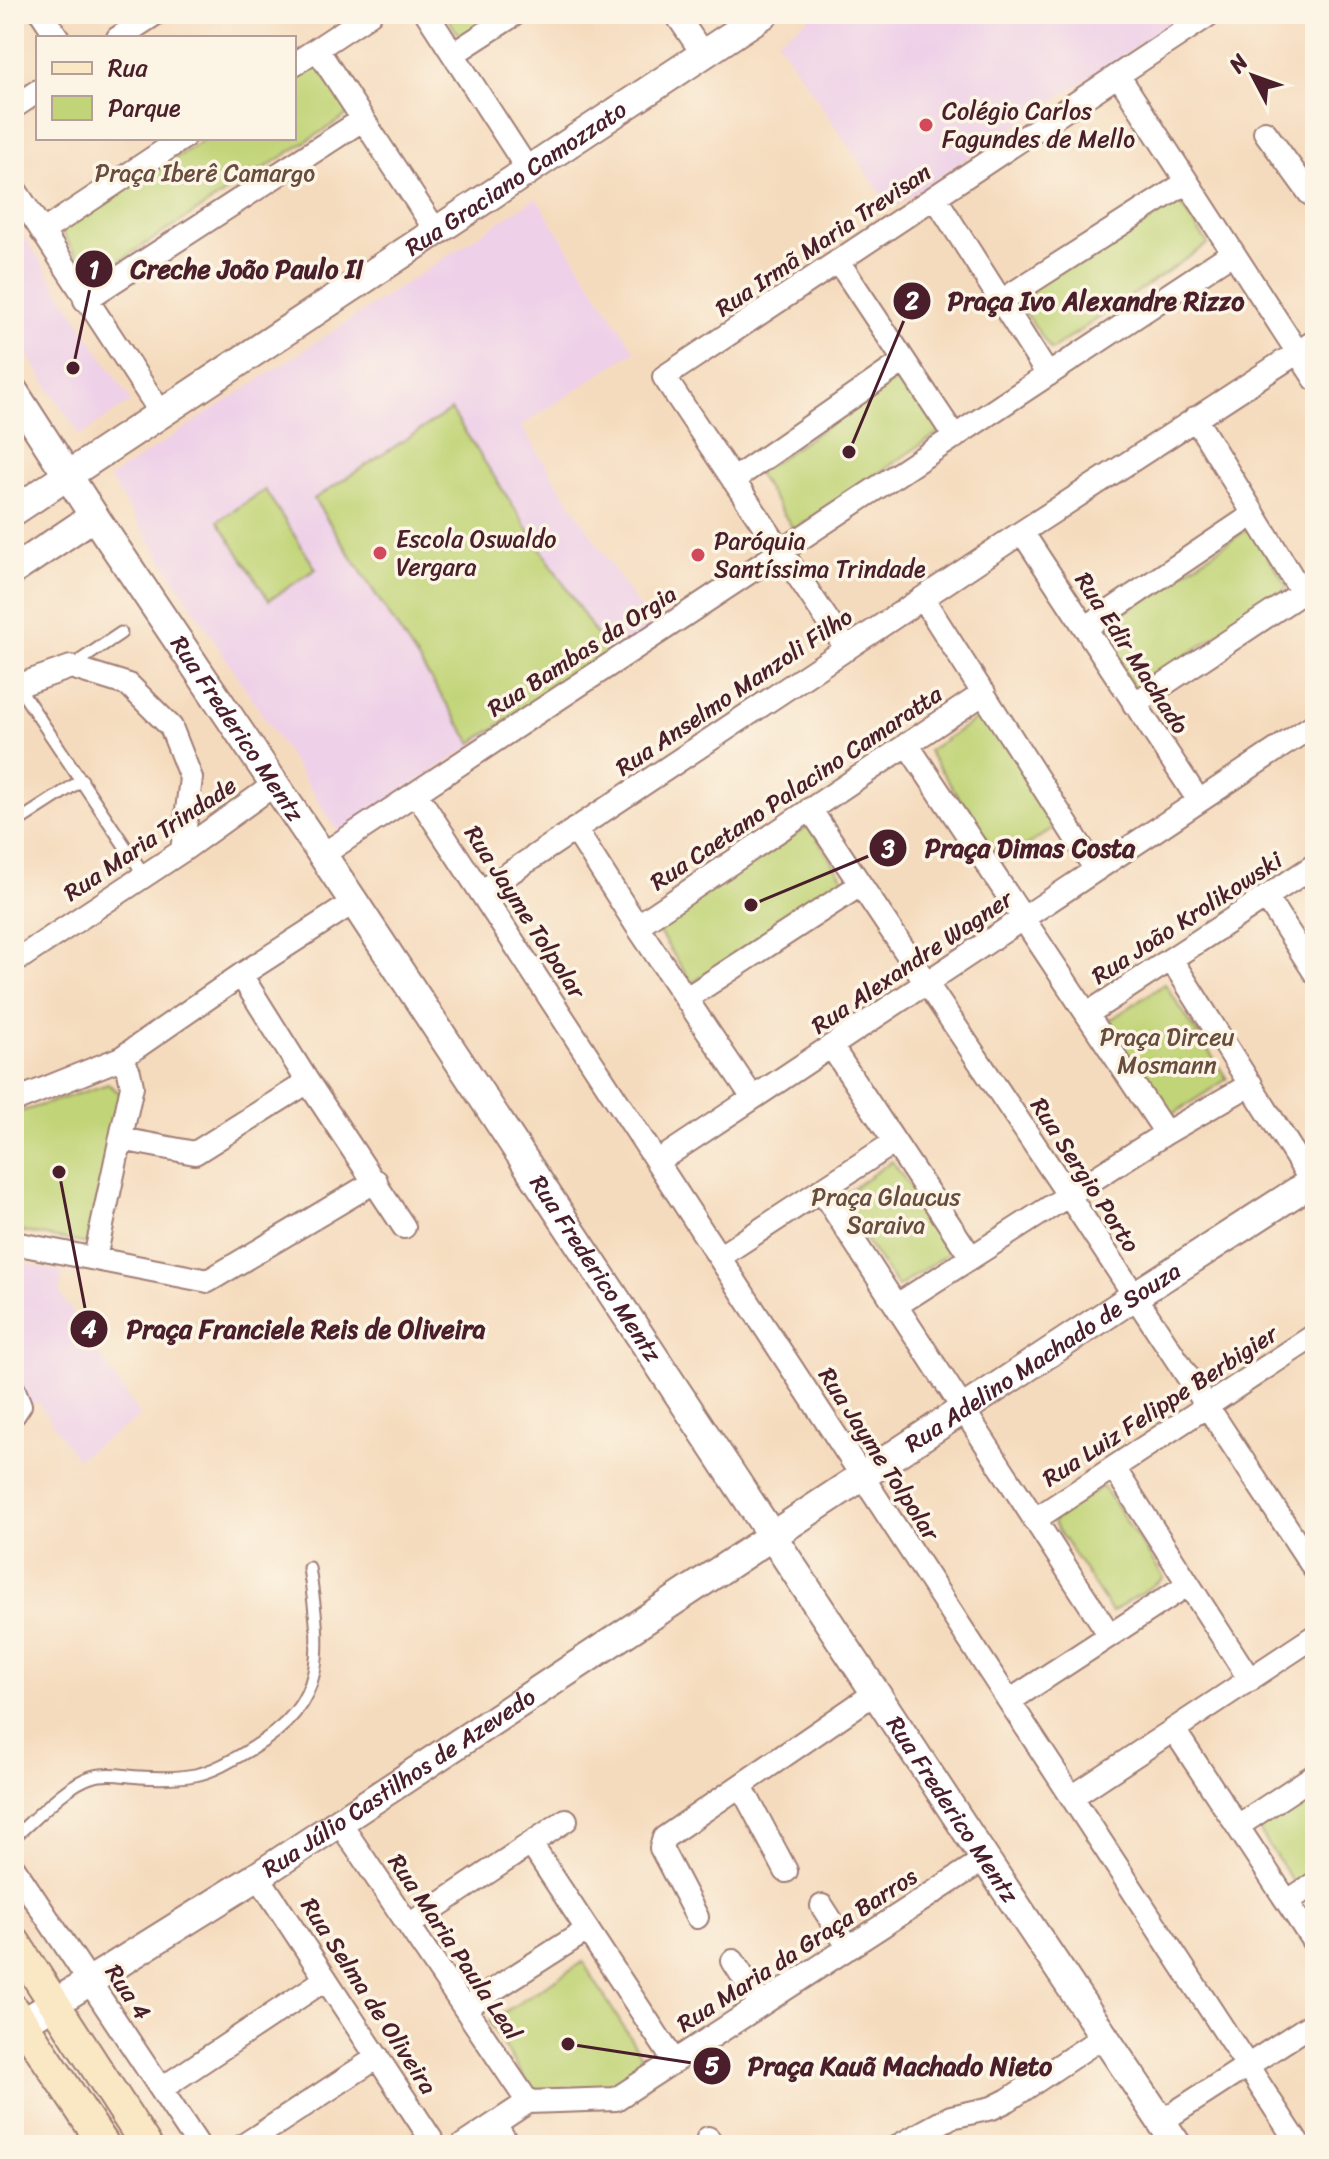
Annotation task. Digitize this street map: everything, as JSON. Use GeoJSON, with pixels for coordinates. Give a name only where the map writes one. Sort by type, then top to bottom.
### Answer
{"type":"FeatureCollection","features":[{"type":"Feature","properties":{"kind":"main road"},"geometry":{"type":"LineString","coordinates":[[14,1941],[146,2145]]}},
{"type":"Feature","properties":{"kind":"main road"},"geometry":{"type":"LineString","coordinates":[[18,2017],[104,2145]]}},
{"type":"Feature","properties":{"kind":"main road"},"geometry":{"type":"LineString","coordinates":[[85,2117],[115,2097]]}},
{"type":"Feature","properties":{"kind":"street"},"geometry":{"type":"LineString","coordinates":[[42,14],[57,36]]}},
{"type":"Feature","properties":{"kind":"street"},"geometry":{"type":"LineString","coordinates":[[121,36],[155,14]]}},
{"type":"Feature","properties":{"kind":"street"},"geometry":{"type":"LineString","coordinates":[[296,63],[370,14]]}},
{"type":"Feature","properties":{"kind":"street"},"geometry":{"type":"LineString","coordinates":[[427,14],[528,170]]}},
{"type":"Feature","properties":{"kind":"street"},"geometry":{"type":"LineString","coordinates":[[453,54],[515,14]]}},
{"type":"Feature","properties":{"kind":"street"},"geometry":{"type":"LineString","coordinates":[[676,14],[703,54]]}},
{"type":"Feature","properties":{"kind":"street","name":"Rua Graciano Camozzato"},"geometry":{"type":"LineString","coordinates":[[14,511],[764,14]]}},
{"type":"Feature","properties":{"kind":"street","name":"Rua Irmã Maria Trevisan"},"geometry":{"type":"LineString","coordinates":[[733,480],[664,377],[1210,14]]}},
{"type":"Feature","properties":{"kind":"street"},"geometry":{"type":"LineString","coordinates":[[317,49],[436,231]]}},
{"type":"Feature","properties":{"kind":"street"},"geometry":{"type":"LineString","coordinates":[[1118,75],[1232,253],[1306,346],[1315,379]]}},
{"type":"Feature","properties":{"kind":"street"},"geometry":{"type":"LineString","coordinates":[[14,107],[36,92]]}},
{"type":"Feature","properties":{"kind":"street"},"geometry":{"type":"LineString","coordinates":[[85,300],[362,120]]}},
{"type":"Feature","properties":{"kind":"street"},"geometry":{"type":"LineString","coordinates":[[1265,132],[1310,194],[1315,196]]}},
{"type":"Feature","properties":{"kind":"street"},"geometry":{"type":"LineString","coordinates":[[42,232],[180,140]]}},
{"type":"Feature","properties":{"kind":"street"},"geometry":{"type":"LineString","coordinates":[[1001,301],[1187,182]]}},
{"type":"Feature","properties":{"kind":"street"},"geometry":{"type":"LineString","coordinates":[[14,188],[161,413]]}},
{"type":"Feature","properties":{"kind":"street"},"geometry":{"type":"LineString","coordinates":[[935,197],[1048,375]]}},
{"type":"Feature","properties":{"kind":"street","name":"Rua Bambas da Orgia"},"geometry":{"type":"LineString","coordinates":[[322,855],[1232,253]]}},
{"type":"Feature","properties":{"kind":"street"},"geometry":{"type":"LineString","coordinates":[[838,261],[955,437]]}},
{"type":"Feature","properties":{"kind":"street","name":"Rua Anselmo Manzoli Filho"},"geometry":{"type":"LineString","coordinates":[[481,892],[1306,346]]}},
{"type":"Feature","properties":{"kind":"street"},"geometry":{"type":"LineString","coordinates":[[847,649],[733,480],[904,361]]}},
{"type":"Feature","properties":{"kind":"street","name":"Rua Frederico Mentz"},"geometry":{"type":"LineString","coordinates":[[14,392],[1177,2145]]}},
{"type":"Feature","properties":{"kind":"street"},"geometry":{"type":"LineString","coordinates":[[1134,704],[1309,588],[1254,514],[1195,418]]}},
{"type":"Feature","properties":{"kind":"street"},"geometry":{"type":"LineString","coordinates":[[1085,628],[1254,514]]}},
{"type":"Feature","properties":{"kind":"street"},"geometry":{"type":"LineString","coordinates":[[14,570],[94,516]]}},
{"type":"Feature","properties":{"kind":"street","name":"Rua Edir Machado"},"geometry":{"type":"LineString","coordinates":[[1022,532],[1199,801]]}},
{"type":"Feature","properties":{"kind":"street"},"geometry":{"type":"LineString","coordinates":[[923,599],[1096,870]]}},
{"type":"Feature","properties":{"kind":"street"},"geometry":{"type":"LineString","coordinates":[[16,686],[71,667],[129,685],[171,727],[191,778],[182,851]]}},
{"type":"Feature","properties":{"kind":"street","name":"Rua Caetano Palacino Camaratta"},"geometry":{"type":"LineString","coordinates":[[637,926],[984,693]]}},
{"type":"Feature","properties":{"kind":"street","name":"Rua Alexandre Wagner"},"geometry":{"type":"LineString","coordinates":[[657,1162],[1315,724]]}},
{"type":"Feature","properties":{"kind":"street"},"geometry":{"type":"LineString","coordinates":[[907,744],[1166,1133]]}},
{"type":"Feature","properties":{"kind":"street","name":"Rua Maria Trindade"},"geometry":{"type":"LineString","coordinates":[[15,959],[145,876],[275,784]]}},
{"type":"Feature","properties":{"kind":"street","name":"Rua Jayme Tolpolar"},"geometry":{"type":"LineString","coordinates":[[416,793],[1299,2145]]}},
{"type":"Feature","properties":{"kind":"street","name":"Rua Sergio Porto"},"geometry":{"type":"LineString","coordinates":[[810,809],[1315,1570]]}},
{"type":"Feature","properties":{"kind":"street"},"geometry":{"type":"LineString","coordinates":[[575,829],[753,1098]]}},
{"type":"Feature","properties":{"kind":"street","name":"Rua João Krolikowski"},"geometry":{"type":"LineString","coordinates":[[1087,1014],[1315,865]]}},
{"type":"Feature","properties":{"kind":"street"},"geometry":{"type":"LineString","coordinates":[[687,998],[860,885]]}},
{"type":"Feature","properties":{"kind":"street"},"geometry":{"type":"LineString","coordinates":[[1266,897],[1315,973]]}},
{"type":"Feature","properties":{"kind":"street"},"geometry":{"type":"LineString","coordinates":[[14,1101],[121,1058],[354,902]]}},
{"type":"Feature","properties":{"kind":"street"},"geometry":{"type":"LineString","coordinates":[[1171,959],[1314,1183]]}},
{"type":"Feature","properties":{"kind":"street"},"geometry":{"type":"LineString","coordinates":[[241,975],[404,1227]]}},
{"type":"Feature","properties":{"kind":"street"},"geometry":{"type":"LineString","coordinates":[[831,1046],[971,1257]]}},
{"type":"Feature","properties":{"kind":"street"},"geometry":{"type":"LineString","coordinates":[[95,1258],[132,1086],[121,1058]]}},
{"type":"Feature","properties":{"kind":"street"},"geometry":{"type":"LineString","coordinates":[[121,1139],[195,1153],[308,1082]]}},
{"type":"Feature","properties":{"kind":"street"},"geometry":{"type":"LineString","coordinates":[[897,1305],[1166,1133],[1251,1084]]}},
{"type":"Feature","properties":{"kind":"street"},"geometry":{"type":"LineString","coordinates":[[719,1257],[893,1143]]}},
{"type":"Feature","properties":{"kind":"street"},"geometry":{"type":"LineString","coordinates":[[14,1243],[195,1281],[208,1281],[376,1181]]}},
{"type":"Feature","properties":{"kind":"street","name":"Rua Adelino Machado de Souza"},"geometry":{"type":"LineString","coordinates":[[772,1537],[1133,1297],[1314,1183]]}},
{"type":"Feature","properties":{"kind":"street"},"geometry":{"type":"LineString","coordinates":[[821,1190],[1109,1634]]}},
{"type":"Feature","properties":{"kind":"street","name":"Rua Luiz Felippe Berbigier"},"geometry":{"type":"LineString","coordinates":[[1034,1520],[1313,1341]]}},
{"type":"Feature","properties":{"kind":"street"},"geometry":{"type":"LineString","coordinates":[[1114,1468],[1250,1680]]}},
{"type":"Feature","properties":{"kind":"street","name":"Rua Júlio Castilhos de Azevedo"},"geometry":{"type":"LineString","coordinates":[[18,2017],[54,2003],[258,1876],[772,1537]]}},
{"type":"Feature","properties":{"kind":"street"},"geometry":{"type":"LineString","coordinates":[[1011,1700],[1187,1585]]}},
{"type":"Feature","properties":{"kind":"street"},"geometry":{"type":"LineString","coordinates":[[1072,1797],[1315,1636]]}},
{"type":"Feature","properties":{"kind":"street"},"geometry":{"type":"LineString","coordinates":[[697,1917],[661,1848],[664,1838],[875,1693]]}},
{"type":"Feature","properties":{"kind":"street"},"geometry":{"type":"LineString","coordinates":[[1174,1730],[1315,1944]]}},
{"type":"Feature","properties":{"kind":"street"},"geometry":{"type":"LineString","coordinates":[[1238,1826],[1315,1775]]}},
{"type":"Feature","properties":{"kind":"street"},"geometry":{"type":"LineString","coordinates":[[741,1786],[786,1871]]}},
{"type":"Feature","properties":{"kind":"street"},"geometry":{"type":"LineString","coordinates":[[409,1925],[566,1820]]}},
{"type":"Feature","properties":{"kind":"street","name":"Rua Maria Paula Leal"},"geometry":{"type":"LineString","coordinates":[[339,1822],[528,2102]]}},
{"type":"Feature","properties":{"kind":"street"},"geometry":{"type":"LineString","coordinates":[[531,1844],[674,2061]]}},
{"type":"Feature","properties":{"kind":"street","name":"Rua Maria da Graça Barros"},"geometry":{"type":"LineString","coordinates":[[528,2102],[616,2099],[985,1859]]}},
{"type":"Feature","properties":{"kind":"street","name":"Rua 4"},"geometry":{"type":"LineString","coordinates":[[14,1868],[198,2145]]}},
{"type":"Feature","properties":{"kind":"street","name":"Rua Selma de Oliveira"},"geometry":{"type":"LineString","coordinates":[[258,1876],[435,2145]]}},
{"type":"Feature","properties":{"kind":"street"},"geometry":{"type":"LineString","coordinates":[[1288,1901],[1315,1883]]}},
{"type":"Feature","properties":{"kind":"street"},"geometry":{"type":"LineString","coordinates":[[822,1906],[849,1948]]}},
{"type":"Feature","properties":{"kind":"street"},"geometry":{"type":"LineString","coordinates":[[465,2008],[587,1930]]}},
{"type":"Feature","properties":{"kind":"street"},"geometry":{"type":"LineString","coordinates":[[733,1961],[761,2005]]}},
{"type":"Feature","properties":{"kind":"street"},"geometry":{"type":"LineString","coordinates":[[161,2089],[326,1979]]}},
{"type":"Feature","properties":{"kind":"street"},"geometry":{"type":"LineString","coordinates":[[1162,2121],[1315,2022]]}},
{"type":"Feature","properties":{"kind":"street"},"geometry":{"type":"LineString","coordinates":[[900,2145],[951,2117],[992,2108],[1008,2100],[1104,2036]]}},
{"type":"Feature","properties":{"kind":"street"},"geometry":{"type":"LineString","coordinates":[[244,2145],[378,2057]]}},
{"type":"Feature","properties":{"kind":"street"},"geometry":{"type":"LineString","coordinates":[[463,2145],[528,2102]]}},
{"type":"Feature","properties":{"kind":"street"},"geometry":{"type":"LineString","coordinates":[[495,2124],[508,2145]]}},
{"type":"Feature","properties":{"kind":"lane"},"geometry":{"type":"LineString","coordinates":[[71,667],[121,633]]}},
{"type":"Feature","properties":{"kind":"lane"},"geometry":{"type":"LineString","coordinates":[[16,686],[145,876]]}},
{"type":"Feature","properties":{"kind":"lane"},"geometry":{"type":"LineString","coordinates":[[14,824],[82,780]]}},
{"type":"Feature","properties":{"kind":"lane"},"geometry":{"type":"LineString","coordinates":[[14,1837],[73,1787],[90,1777],[108,1774],[143,1778],[196,1775],[232,1761],[271,1737],[298,1710],[313,1681],[317,1649],[309,1568]]}},
{"type":"Feature","properties":{"kind":"shaded area","name":"Colégio Carlos Fagundes de Mello"},"geometry":{"type":"Polygon","coordinates":[[[816,14],[1185,14],[891,209],[777,40],[816,14]]]}},
{"type":"Feature","properties":{"kind":"shaded area","name":"Escola Oswaldo Vergara"},"geometry":{"type":"Polygon","coordinates":[[[536,198],[635,351],[521,426],[652,628],[339,833],[109,478],[536,198]]]}},
{"type":"Feature","properties":{"kind":"shaded area"},"geometry":{"type":"Polygon","coordinates":[[[22,233],[131,401],[80,436],[14,334],[14,238],[22,233]]]}},
{"type":"Feature","properties":{"kind":"shaded area"},"geometry":{"type":"Polygon","coordinates":[[[14,1261],[63,1272],[59,1292],[140,1417],[76,1459],[37,1401],[30,1405],[14,1379],[14,1261]]]}},
{"type":"Feature","properties":{"kind":"green space"},"geometry":{"type":"Polygon","coordinates":[[[445,14],[497,14],[461,38],[445,14]]]}},
{"type":"Feature","properties":{"kind":"green space","name":"Praça Iberê Camargo"},"geometry":{"type":"Polygon","coordinates":[[[318,66],[349,114],[91,279],[61,231],[204,140],[296,140],[296,81],[318,66]]]}},
{"type":"Feature","properties":{"kind":"green space"},"geometry":{"type":"Polygon","coordinates":[[[1172,191],[1208,244],[1051,350],[1015,297],[1172,191]]]}},
{"type":"Feature","properties":{"kind":"green space"},"geometry":{"type":"Polygon","coordinates":[[[904,375],[941,431],[794,530],[757,473],[904,375]]]}},
{"type":"Feature","properties":{"kind":"green space"},"geometry":{"type":"Polygon","coordinates":[[[451,410],[609,654],[472,743],[314,499],[451,410]]]}},
{"type":"Feature","properties":{"kind":"green space"},"geometry":{"type":"Polygon","coordinates":[[[265,490],[316,569],[269,600],[218,521],[265,490]]]}},
{"type":"Feature","properties":{"kind":"green space"},"geometry":{"type":"Polygon","coordinates":[[[1249,528],[1288,587],[1135,690],[1096,632],[1249,528]]]}},
{"type":"Feature","properties":{"kind":"green space"},"geometry":{"type":"Polygon","coordinates":[[[985,713],[1059,824],[1002,862],[928,751],[985,713]]]}},
{"type":"Feature","properties":{"kind":"green space"},"geometry":{"type":"Polygon","coordinates":[[[809,826],[846,883],[692,983],[655,926],[809,826]]]}},
{"type":"Feature","properties":{"kind":"green space","name":"Praça Dirceu Mosmann"},"geometry":{"type":"Polygon","coordinates":[[[1165,984],[1227,1079],[1168,1117],[1107,1022],[1165,984]]]}},
{"type":"Feature","properties":{"kind":"green space"},"geometry":{"type":"Polygon","coordinates":[[[108,1084],[121,1094],[88,1244],[14,1230],[14,1114],[108,1084]]]}},
{"type":"Feature","properties":{"kind":"green space","name":"Praça Glaucus Saraiva"},"geometry":{"type":"Polygon","coordinates":[[[892,1161],[953,1250],[898,1287],[837,1199],[892,1161]]]}},
{"type":"Feature","properties":{"kind":"green space"},"geometry":{"type":"Polygon","coordinates":[[[1103,1486],[1164,1578],[1112,1612],[1052,1521],[1103,1486]]]}},
{"type":"Feature","properties":{"kind":"green space"},"geometry":{"type":"Polygon","coordinates":[[[1315,1791],[1315,1872],[1295,1885],[1258,1829],[1315,1791]]]}},
{"type":"Feature","properties":{"kind":"green space"},"geometry":{"type":"Polygon","coordinates":[[[583,1962],[647,2065],[612,2087],[533,2091],[489,2022],[583,1962]]]}},
{"type":"Feature","properties":{"kind":"place","name":"Colégio Carlos Fagundes de Mello"},"geometry":{"type":"Point","coordinates":[926,125]}},
{"type":"Feature","properties":{"kind":"place","name":"Creche João Paulo II"},"geometry":{"type":"Point","coordinates":[73,368]}},
{"type":"Feature","properties":{"kind":"place","name":"Praça Ivo Alexandre Rizzo"},"geometry":{"type":"Point","coordinates":[849,452]}},
{"type":"Feature","properties":{"kind":"place","name":"Escola Oswaldo Vergara"},"geometry":{"type":"Point","coordinates":[380,553]}},
{"type":"Feature","properties":{"kind":"place","name":"Paróquia Santíssima Trindade"},"geometry":{"type":"Point","coordinates":[698,555]}},
{"type":"Feature","properties":{"kind":"place","name":"Praça Dimas Costa"},"geometry":{"type":"Point","coordinates":[751,905]}},
{"type":"Feature","properties":{"kind":"place","name":"Praça Franciele Reis de Oliveira"},"geometry":{"type":"Point","coordinates":[59,1172]}},
{"type":"Feature","properties":{"kind":"place","name":"Praça Kauã Machado Nieto"},"geometry":{"type":"Point","coordinates":[568,2044]}}]}
